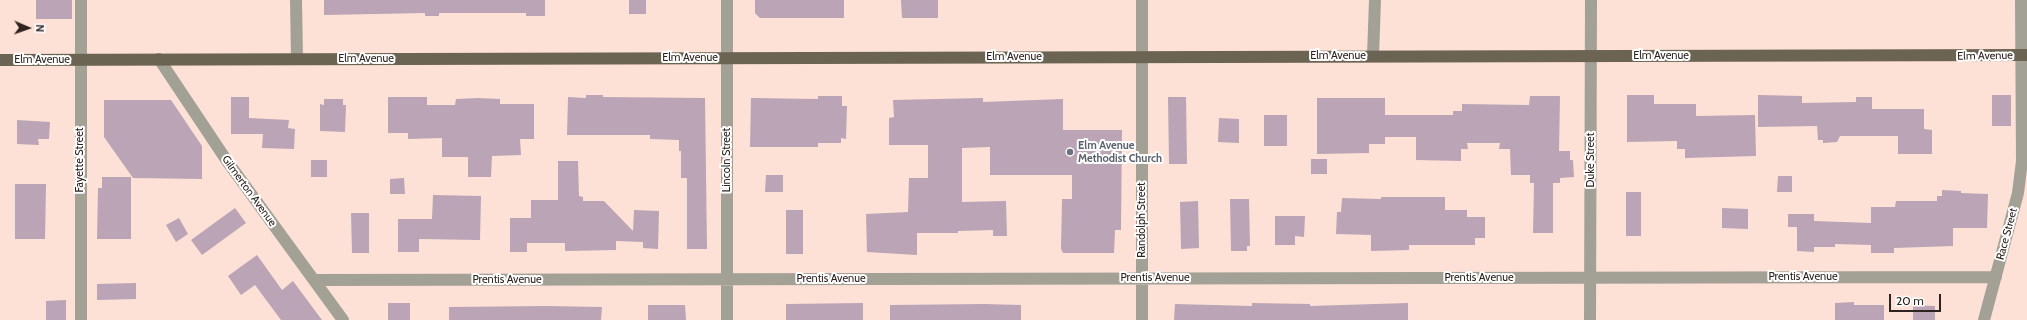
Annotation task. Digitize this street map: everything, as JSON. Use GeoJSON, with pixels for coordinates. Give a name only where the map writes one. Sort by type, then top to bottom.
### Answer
{"type":"FeatureCollection","features":[{"type":"Feature","properties":{"kind":"main road","name":"Elm Avenue"},"geometry":{"type":"LineString","coordinates":[[0,60],[2024,55]]}},
{"type":"Feature","properties":{"kind":"street","name":"Fayette Street"},"geometry":{"type":"LineString","coordinates":[[81,0],[81,320]]}},
{"type":"Feature","properties":{"kind":"street"},"geometry":{"type":"LineString","coordinates":[[296,0],[297,59]]}},
{"type":"Feature","properties":{"kind":"street","name":"Lincoln Street"},"geometry":{"type":"LineString","coordinates":[[727,0],[727,320]]}},
{"type":"Feature","properties":{"kind":"street","name":"Randolph Street"},"geometry":{"type":"LineString","coordinates":[[1142,0],[1142,320]]}},
{"type":"Feature","properties":{"kind":"street"},"geometry":{"type":"LineString","coordinates":[[1373,56],[1375,0]]}},
{"type":"Feature","properties":{"kind":"street","name":"Duke Street"},"geometry":{"type":"LineString","coordinates":[[1590,320],[1591,0]]}},
{"type":"Feature","properties":{"kind":"street","name":"Race Street"},"geometry":{"type":"LineString","coordinates":[[1984,320],[2018,193],[2022,160],[2024,55],[2021,0]]}},
{"type":"Feature","properties":{"kind":"street","name":"Gilmerton Avenue"},"geometry":{"type":"LineString","coordinates":[[159,60],[227,161],[343,320]]}},
{"type":"Feature","properties":{"kind":"street","name":"Prentis Avenue"},"geometry":{"type":"LineString","coordinates":[[314,280],[1996,276]]}},
{"type":"Feature","properties":{"kind":"building"},"geometry":{"type":"Polygon","coordinates":[[[36,0],[72,0],[72,19],[36,19],[36,0]]]}},
{"type":"Feature","properties":{"kind":"building"},"geometry":{"type":"Polygon","coordinates":[[[324,0],[545,0],[545,16],[526,16],[526,13],[439,13],[439,16],[425,16],[425,13],[324,15],[324,0]]]}},
{"type":"Feature","properties":{"kind":"building"},"geometry":{"type":"Polygon","coordinates":[[[629,0],[646,0],[646,14],[629,14],[629,0]]]}},
{"type":"Feature","properties":{"kind":"building"},"geometry":{"type":"Polygon","coordinates":[[[755,0],[844,0],[844,18],[760,18],[755,13],[755,0]]]}},
{"type":"Feature","properties":{"kind":"building"},"geometry":{"type":"Polygon","coordinates":[[[901,0],[938,0],[938,18],[902,18],[901,0]]]}},
{"type":"Feature","properties":{"kind":"building"},"geometry":{"type":"Polygon","coordinates":[[[586,95],[603,95],[603,97],[705,98],[707,249],[687,249],[687,178],[681,178],[681,151],[679,151],[679,140],[650,139],[650,135],[567,135],[568,97],[586,98],[586,95]]]}},
{"type":"Feature","properties":{"kind":"building"},"geometry":{"type":"Polygon","coordinates":[[[1627,95],[1654,95],[1654,104],[1696,104],[1696,116],[1755,115],[1756,156],[1685,158],[1685,149],[1677,149],[1677,141],[1627,142],[1627,95]]]}},
{"type":"Feature","properties":{"kind":"building"},"geometry":{"type":"Polygon","coordinates":[[[1758,95],[1802,96],[1802,103],[1856,102],[1856,97],[1872,97],[1872,109],[1924,109],[1924,129],[1932,130],[1932,154],[1898,154],[1898,136],[1840,136],[1837,142],[1823,143],[1823,140],[1818,140],[1817,126],[1758,127],[1758,95]]]}},
{"type":"Feature","properties":{"kind":"building"},"geometry":{"type":"Polygon","coordinates":[[[1992,95],[2011,95],[2011,126],[1992,126],[1992,95]]]}},
{"type":"Feature","properties":{"kind":"building"},"geometry":{"type":"Polygon","coordinates":[[[818,96],[842,96],[842,106],[847,106],[846,139],[841,138],[841,143],[818,143],[818,147],[750,147],[751,98],[818,99],[818,96]]]}},
{"type":"Feature","properties":{"kind":"building"},"geometry":{"type":"Polygon","coordinates":[[[1530,96],[1560,96],[1559,151],[1570,151],[1570,160],[1573,160],[1574,177],[1560,178],[1560,183],[1553,183],[1553,233],[1533,233],[1534,183],[1530,183],[1530,175],[1511,175],[1510,149],[1499,149],[1500,143],[1467,143],[1468,149],[1461,149],[1461,161],[1416,160],[1416,137],[1385,137],[1385,144],[1369,144],[1369,153],[1317,154],[1317,98],[1385,98],[1385,115],[1453,115],[1453,111],[1462,111],[1462,104],[1529,105],[1530,96]]]}},
{"type":"Feature","properties":{"kind":"building"},"geometry":{"type":"Polygon","coordinates":[[[231,97],[249,97],[249,118],[289,120],[288,128],[295,129],[294,149],[262,148],[263,134],[231,134],[231,97]]]}},
{"type":"Feature","properties":{"kind":"building"},"geometry":{"type":"Polygon","coordinates":[[[388,97],[427,97],[427,105],[455,105],[456,99],[478,98],[500,99],[500,104],[534,104],[534,139],[520,139],[521,155],[492,156],[491,177],[468,177],[468,157],[442,157],[442,138],[408,139],[408,133],[388,133],[388,97]]]}},
{"type":"Feature","properties":{"kind":"building"},"geometry":{"type":"Polygon","coordinates":[[[1168,97],[1186,97],[1187,164],[1169,164],[1168,97]]]}},
{"type":"Feature","properties":{"kind":"building"},"geometry":{"type":"Polygon","coordinates":[[[983,98],[983,102],[1063,99],[1063,130],[1122,130],[1121,230],[1115,230],[1114,253],[1063,253],[1061,249],[1062,199],[1072,199],[1072,175],[990,175],[990,147],[962,148],[962,202],[1006,201],[1007,236],[993,236],[993,230],[958,231],[958,233],[917,233],[917,255],[867,252],[866,214],[908,212],[909,178],[928,178],[928,145],[889,145],[889,118],[894,117],[893,100],[983,98]]]}},
{"type":"Feature","properties":{"kind":"building"},"geometry":{"type":"Polygon","coordinates":[[[324,99],[343,99],[343,105],[346,105],[345,132],[320,131],[320,104],[324,105],[324,99]]]}},
{"type":"Feature","properties":{"kind":"building"},"geometry":{"type":"Polygon","coordinates":[[[104,100],[171,100],[202,146],[202,179],[133,178],[104,137],[104,100]]]}},
{"type":"Feature","properties":{"kind":"building"},"geometry":{"type":"Polygon","coordinates":[[[1264,115],[1287,115],[1287,146],[1264,146],[1264,115]]]}},
{"type":"Feature","properties":{"kind":"building"},"geometry":{"type":"Polygon","coordinates":[[[1219,118],[1239,119],[1239,143],[1218,142],[1219,118]]]}},
{"type":"Feature","properties":{"kind":"building"},"geometry":{"type":"Polygon","coordinates":[[[17,120],[50,122],[49,139],[38,139],[39,145],[17,144],[17,120]]]}},
{"type":"Feature","properties":{"kind":"building"},"geometry":{"type":"Polygon","coordinates":[[[1311,159],[1327,159],[1327,174],[1311,174],[1311,159]]]}},
{"type":"Feature","properties":{"kind":"building"},"geometry":{"type":"Polygon","coordinates":[[[311,160],[327,160],[327,177],[311,177],[311,160]]]}},
{"type":"Feature","properties":{"kind":"building"},"geometry":{"type":"Polygon","coordinates":[[[558,161],[578,161],[579,196],[583,197],[583,201],[604,201],[633,231],[634,210],[659,211],[658,249],[643,248],[643,242],[616,241],[616,250],[565,251],[565,243],[527,243],[527,252],[510,252],[510,218],[531,218],[531,200],[558,200],[558,161]]]}},
{"type":"Feature","properties":{"kind":"building"},"geometry":{"type":"Polygon","coordinates":[[[766,175],[783,175],[783,192],[765,192],[766,175]]]}},
{"type":"Feature","properties":{"kind":"building"},"geometry":{"type":"Polygon","coordinates":[[[1778,176],[1792,176],[1792,192],[1777,192],[1778,176]]]}},
{"type":"Feature","properties":{"kind":"building"},"geometry":{"type":"Polygon","coordinates":[[[102,177],[131,177],[131,239],[97,239],[98,188],[102,188],[102,177]]]}},
{"type":"Feature","properties":{"kind":"building"},"geometry":{"type":"Polygon","coordinates":[[[404,178],[405,194],[390,194],[390,179],[404,178]]]}},
{"type":"Feature","properties":{"kind":"building"},"geometry":{"type":"Polygon","coordinates":[[[15,184],[46,184],[45,239],[15,239],[15,184]]]}},
{"type":"Feature","properties":{"kind":"building"},"geometry":{"type":"Polygon","coordinates":[[[1942,190],[1961,191],[1961,193],[1988,194],[1987,228],[1953,228],[1953,246],[1894,248],[1894,253],[1871,253],[1871,245],[1835,244],[1835,247],[1814,247],[1814,252],[1797,251],[1797,227],[1788,227],[1788,214],[1814,214],[1814,221],[1871,223],[1871,207],[1895,207],[1896,201],[1937,201],[1937,196],[1942,196],[1942,190]]]}},
{"type":"Feature","properties":{"kind":"building"},"geometry":{"type":"Polygon","coordinates":[[[1626,192],[1641,192],[1641,236],[1626,236],[1626,192]]]}},
{"type":"Feature","properties":{"kind":"building"},"geometry":{"type":"Polygon","coordinates":[[[433,195],[481,196],[480,240],[419,239],[419,252],[398,252],[398,219],[432,219],[433,195]]]}},
{"type":"Feature","properties":{"kind":"building"},"geometry":{"type":"Polygon","coordinates":[[[1381,197],[1445,197],[1445,210],[1467,210],[1467,217],[1485,217],[1485,238],[1475,238],[1475,245],[1409,245],[1409,250],[1371,251],[1371,235],[1336,234],[1337,212],[1341,212],[1342,198],[1381,199],[1381,197]]]}},
{"type":"Feature","properties":{"kind":"building"},"geometry":{"type":"Polygon","coordinates":[[[1230,199],[1249,199],[1250,246],[1247,246],[1247,251],[1231,251],[1230,199]]]}},
{"type":"Feature","properties":{"kind":"building"},"geometry":{"type":"Polygon","coordinates":[[[1198,201],[1199,248],[1181,249],[1180,202],[1198,201]]]}},
{"type":"Feature","properties":{"kind":"building"},"geometry":{"type":"Polygon","coordinates":[[[235,208],[246,223],[202,255],[191,240],[235,208]]]}},
{"type":"Feature","properties":{"kind":"building"},"geometry":{"type":"Polygon","coordinates":[[[1722,208],[1748,209],[1748,229],[1722,228],[1722,208]]]}},
{"type":"Feature","properties":{"kind":"building"},"geometry":{"type":"Polygon","coordinates":[[[786,210],[803,210],[803,254],[786,254],[786,210]]]}},
{"type":"Feature","properties":{"kind":"building"},"geometry":{"type":"Polygon","coordinates":[[[351,213],[369,213],[369,253],[352,253],[351,213]]]}},
{"type":"Feature","properties":{"kind":"building"},"geometry":{"type":"Polygon","coordinates":[[[1275,216],[1305,216],[1304,237],[1295,236],[1295,245],[1275,245],[1275,216]]]}},
{"type":"Feature","properties":{"kind":"building"},"geometry":{"type":"Polygon","coordinates":[[[179,218],[188,234],[176,242],[166,225],[179,218]]]}},
{"type":"Feature","properties":{"kind":"building"},"geometry":{"type":"Polygon","coordinates":[[[257,255],[282,290],[293,281],[322,320],[281,320],[255,285],[241,295],[228,276],[257,255]]]}},
{"type":"Feature","properties":{"kind":"building"},"geometry":{"type":"Polygon","coordinates":[[[136,283],[136,299],[97,300],[97,284],[136,283]]]}},
{"type":"Feature","properties":{"kind":"building"},"geometry":{"type":"Polygon","coordinates":[[[66,300],[66,320],[46,320],[46,301],[66,300]]]}},
{"type":"Feature","properties":{"kind":"building"},"geometry":{"type":"Polygon","coordinates":[[[1854,302],[1854,305],[1884,305],[1884,320],[1835,320],[1835,303],[1854,302]]]}},
{"type":"Feature","properties":{"kind":"building"},"geometry":{"type":"Polygon","coordinates":[[[388,303],[410,303],[410,320],[388,320],[388,303]]]}},
{"type":"Feature","properties":{"kind":"building"},"geometry":{"type":"Polygon","coordinates":[[[863,303],[863,320],[786,320],[786,304],[863,303]]]}},
{"type":"Feature","properties":{"kind":"building"},"geometry":{"type":"Polygon","coordinates":[[[1252,303],[1310,304],[1310,306],[1408,303],[1408,320],[1174,320],[1175,304],[1252,306],[1252,303]]]}},
{"type":"Feature","properties":{"kind":"building"},"geometry":{"type":"Polygon","coordinates":[[[648,305],[685,305],[686,320],[648,320],[648,305]]]}},
{"type":"Feature","properties":{"kind":"building"},"geometry":{"type":"Polygon","coordinates":[[[890,305],[1021,305],[1021,320],[890,320],[890,305]]]}},
{"type":"Feature","properties":{"kind":"building"},"geometry":{"type":"Polygon","coordinates":[[[1913,305],[1935,306],[1935,320],[1913,320],[1913,305]]]}},
{"type":"Feature","properties":{"kind":"building"},"geometry":{"type":"Polygon","coordinates":[[[449,307],[602,307],[601,320],[449,320],[449,307]]]}},
{"type":"Feature","properties":{"kind":"place","name":"Elm Avenue Methodist Church"},"geometry":{"type":"Point","coordinates":[1070,152]}}]}
